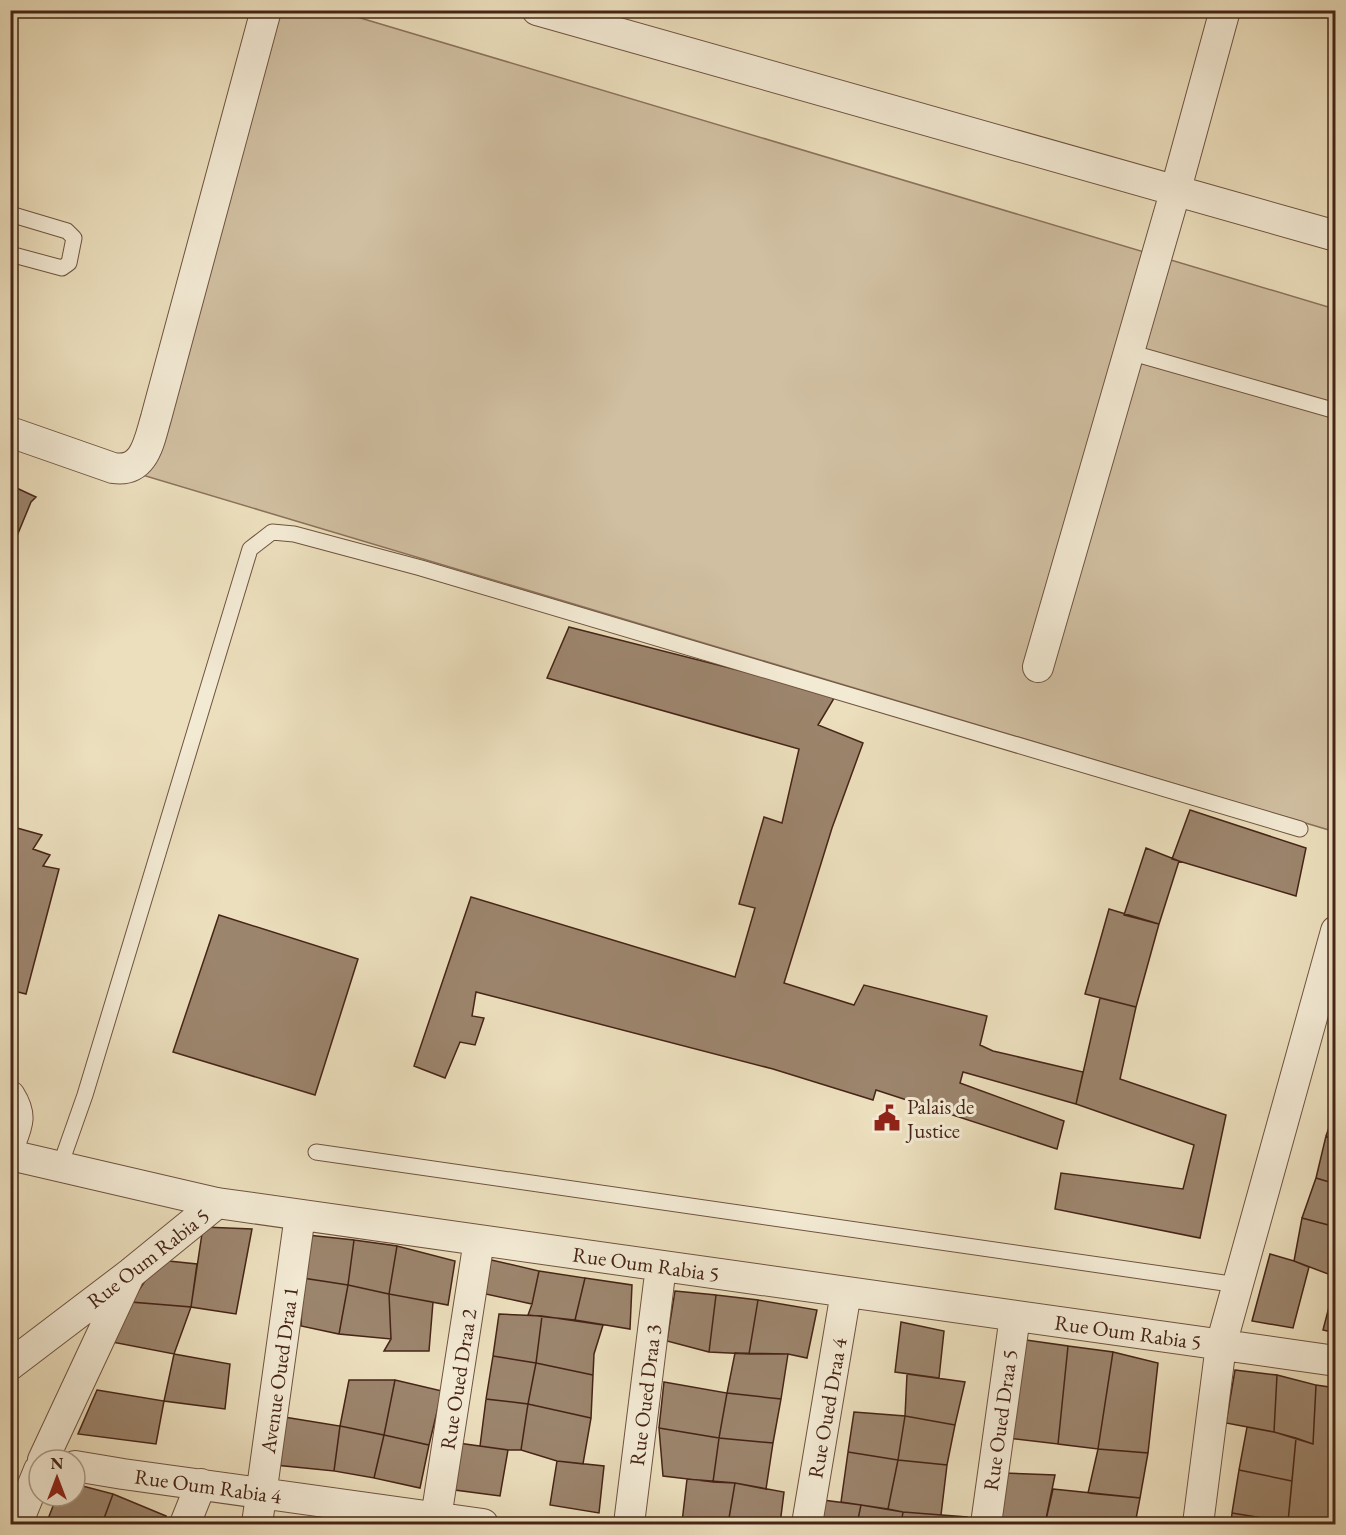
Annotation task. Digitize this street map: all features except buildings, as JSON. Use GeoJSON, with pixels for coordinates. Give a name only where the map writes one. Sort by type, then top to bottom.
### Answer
{"type":"FeatureCollection","features":[{"type":"Feature","properties":{"kind":"street"},"geometry":{"type":"LineString","coordinates":[[10,432],[113,468],[130,467],[140,461],[147,448],[156,418],[266,10]]}},
{"type":"Feature","properties":{"kind":"street"},"geometry":{"type":"LineString","coordinates":[[537,10],[1176,189],[1335,236]]}},
{"type":"Feature","properties":{"kind":"street"},"geometry":{"type":"LineString","coordinates":[[1038,667],[1176,189],[1225,10]]}},
{"type":"Feature","properties":{"kind":"street"},"geometry":{"type":"LineString","coordinates":[[1198,1524],[1221,1345],[1331,965],[1335,931]]}},
{"type":"Feature","properties":{"kind":"street"},"geometry":{"type":"LineString","coordinates":[[10,1096],[17,1106],[19,1122],[10,1144]]}},
{"type":"Feature","properties":{"kind":"street"},"geometry":{"type":"LineString","coordinates":[[10,1155],[217,1203]]}},
{"type":"Feature","properties":{"kind":"street","name":"Rue Oum Rabia 5"},"geometry":{"type":"LineString","coordinates":[[10,1365],[131,1273],[217,1203],[1335,1362]]}},
{"type":"Feature","properties":{"kind":"street","name":"Avenue Oued Draa 1"},"geometry":{"type":"LineString","coordinates":[[257,1524],[300,1215]]}},
{"type":"Feature","properties":{"kind":"street","name":"Rue Oued Draa 2"},"geometry":{"type":"LineString","coordinates":[[436,1518],[479,1240]]}},
{"type":"Feature","properties":{"kind":"street","name":"Rue Oued Draa 3"},"geometry":{"type":"LineString","coordinates":[[629,1524],[662,1266]]}},
{"type":"Feature","properties":{"kind":"street"},"geometry":{"type":"LineString","coordinates":[[49,1448],[131,1273]]}},
{"type":"Feature","properties":{"kind":"street","name":"Rue Oued Draa 4"},"geometry":{"type":"LineString","coordinates":[[807,1524],[846,1292]]}},
{"type":"Feature","properties":{"kind":"street","name":"Rue Oued Draa 5"},"geometry":{"type":"LineString","coordinates":[[986,1524],[1014,1316]]}},
{"type":"Feature","properties":{"kind":"street","name":"Rue Oum Rabia 4"},"geometry":{"type":"LineString","coordinates":[[87,1468],[483,1524]]}},
{"type":"Feature","properties":{"kind":"street"},"geometry":{"type":"LineString","coordinates":[[185,1524],[201,1484]]}},
{"type":"Feature","properties":{"kind":"street"},"geometry":{"type":"LineString","coordinates":[[17,1524],[27,1499]]}},
{"type":"Feature","properties":{"kind":"lane"},"geometry":{"type":"LineString","coordinates":[[10,214],[67,231],[74,238],[69,263],[62,268],[10,254]]}},
{"type":"Feature","properties":{"kind":"lane"},"geometry":{"type":"LineString","coordinates":[[1129,352],[1335,411]]}},
{"type":"Feature","properties":{"kind":"lane"},"geometry":{"type":"LineString","coordinates":[[60,1166],[85,1095],[250,549],[272,532],[294,534],[421,568],[1300,829]]}},
{"type":"Feature","properties":{"kind":"lane"},"geometry":{"type":"LineString","coordinates":[[316,1152],[1238,1285]]}},
{"type":"Feature","properties":{"kind":"shaded area"},"geometry":{"type":"Polygon","coordinates":[[[268,11],[337,11],[1335,309],[1335,809],[1329,830],[129,471],[268,11]]]}},
{"type":"Feature","properties":{"kind":"place","name":"Palais de Justice"},"geometry":{"type":"Point","coordinates":[887,1118]}}]}
